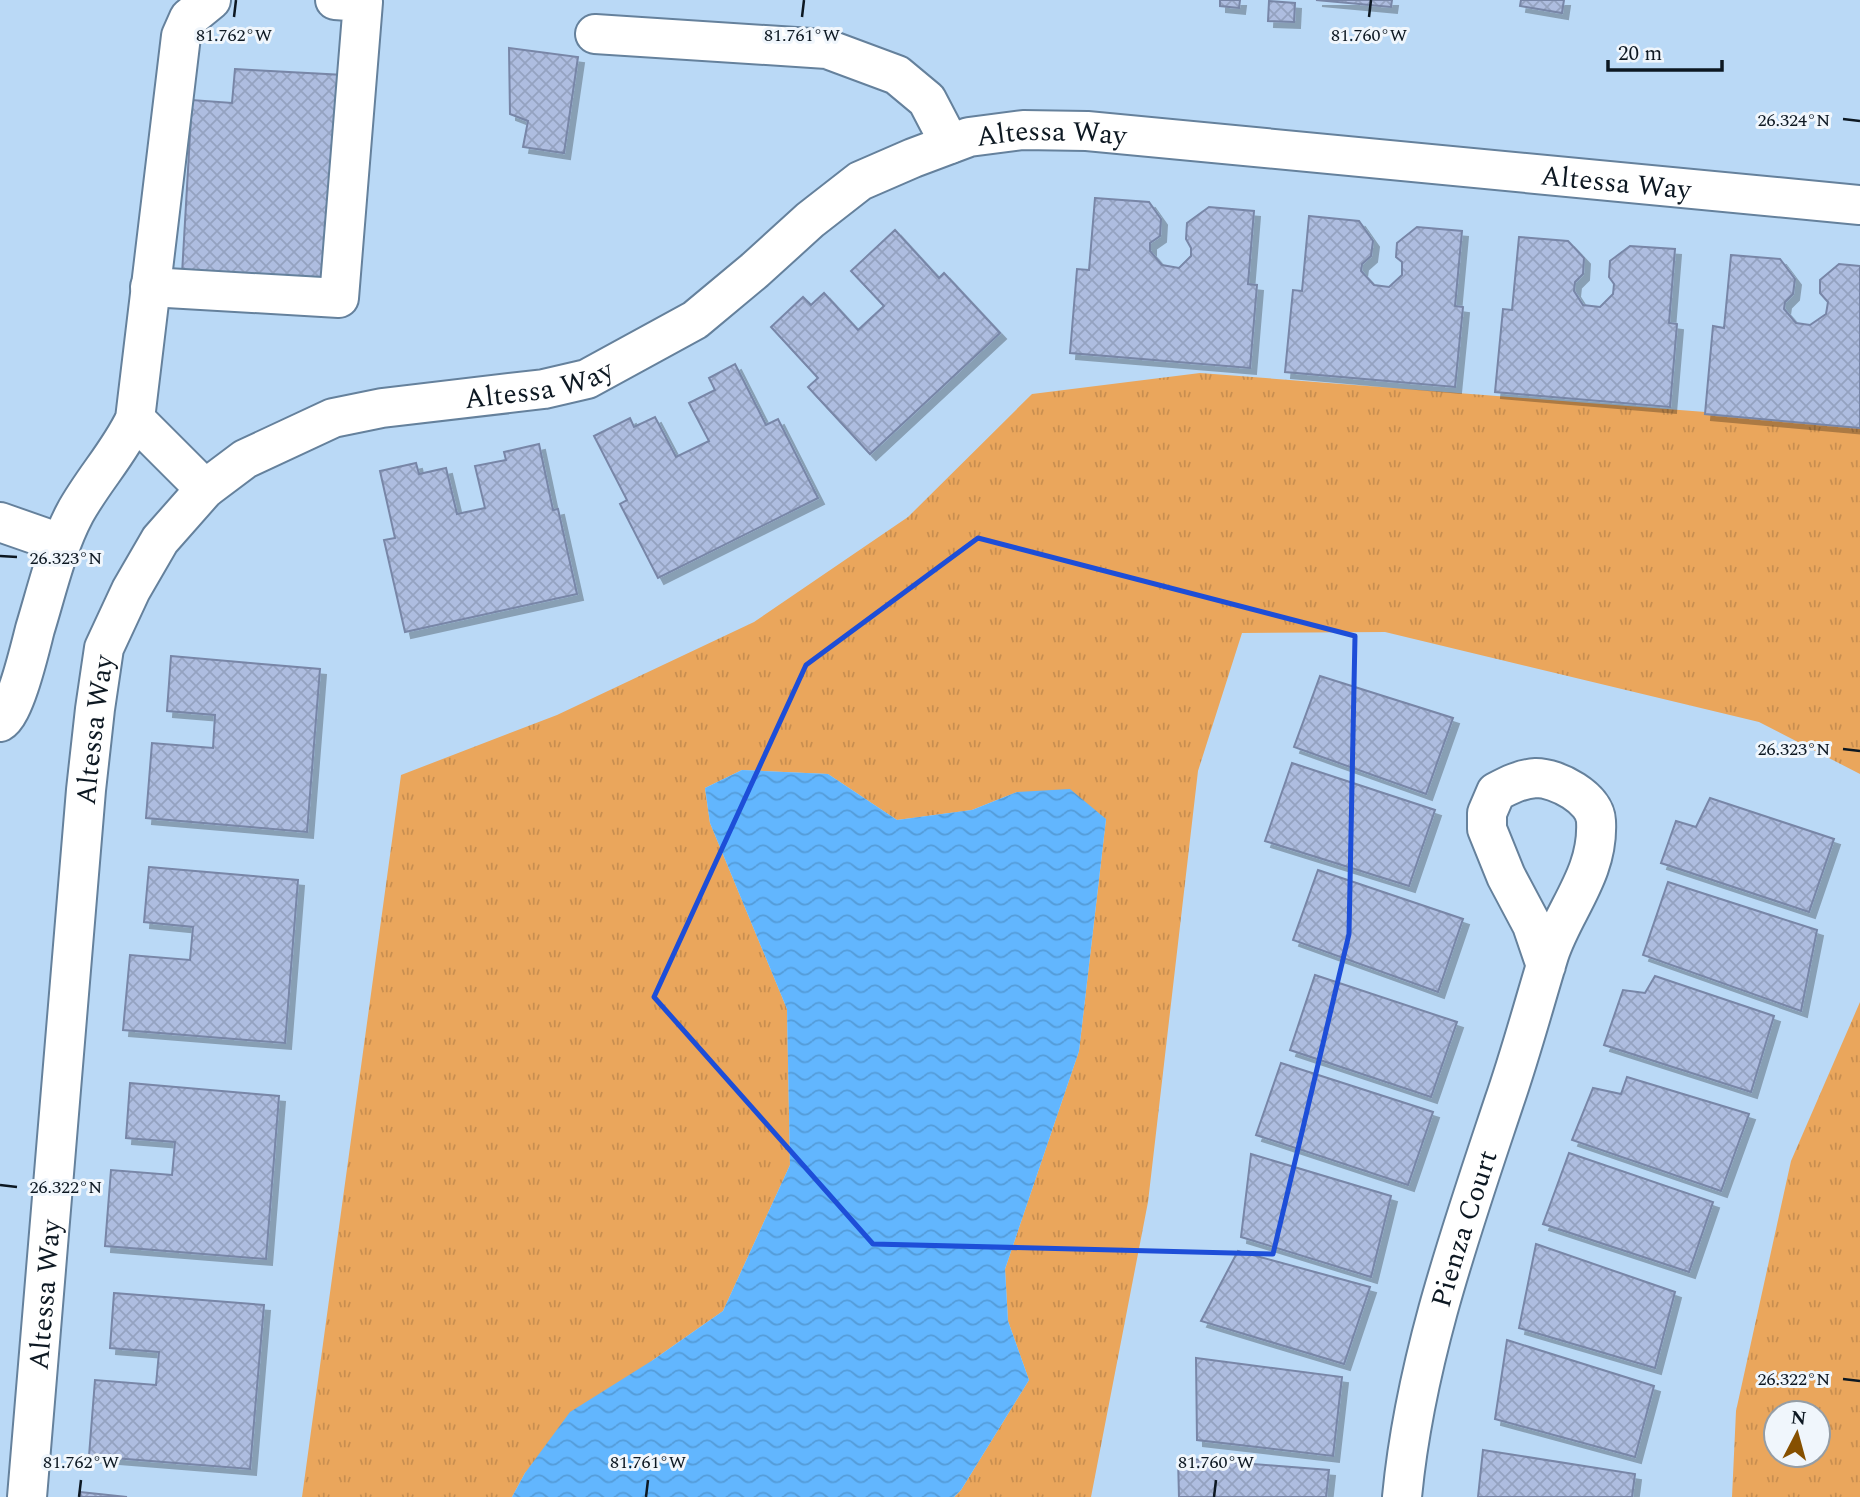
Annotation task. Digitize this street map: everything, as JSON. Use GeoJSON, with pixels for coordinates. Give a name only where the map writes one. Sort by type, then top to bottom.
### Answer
{"type":"FeatureCollection","features":[{"type":"Feature","properties":{"kind":"street"},"geometry":{"type":"LineString","coordinates":[[0,722],[4,720],[16,695],[60,543],[76,511],[126,439],[135,419],[181,36],[189,18],[211,0]]}},
{"type":"Feature","properties":{"kind":"street"},"geometry":{"type":"LineString","coordinates":[[150,287],[339,298],[363,2],[335,0]]}},
{"type":"Feature","properties":{"kind":"street"},"geometry":{"type":"LineString","coordinates":[[595,34],[827,49],[897,75],[927,100],[950,144]]}},
{"type":"Feature","properties":{"kind":"street","name":"Altessa Way"},"geometry":{"type":"LineString","coordinates":[[27,1497],[86,790],[104,649],[131,590],[160,540],[205,489],[245,458],[333,418],[382,408],[544,389],[587,379],[695,320],[810,220],[860,181],[969,137],[1023,130],[1087,131],[1860,205]]}},
{"type":"Feature","properties":{"kind":"street"},"geometry":{"type":"LineString","coordinates":[[135,419],[205,489]]}},
{"type":"Feature","properties":{"kind":"street"},"geometry":{"type":"LineString","coordinates":[[0,522],[60,543]]}},
{"type":"Feature","properties":{"kind":"street","name":"Pienza Court"},"geometry":{"type":"LineString","coordinates":[[1402,1497],[1406,1454],[1426,1350],[1546,966]]}},
{"type":"Feature","properties":{"kind":"highlighted area"},"geometry":{"type":"Polygon","coordinates":[[[978,538],[1355,636],[1349,934],[1273,1254],[873,1244],[654,997],[806,665],[978,538]]]}},
{"type":"Feature","properties":{"kind":"green space"},"geometry":{"type":"Polygon","coordinates":[[[1200,373],[1860,424],[1860,774],[1759,722],[1385,632],[1242,633],[1198,771],[1148,1202],[1091,1497],[954,1497],[961,1490],[1029,1380],[1008,1321],[1005,1269],[1079,1051],[1106,819],[1017,792],[972,810],[897,820],[828,774],[742,770],[705,788],[710,823],[787,1009],[790,1165],[723,1311],[653,1360],[525,1473],[512,1497],[302,1497],[401,775],[557,715],[754,622],[908,517],[1032,394],[1200,373]]]}},
{"type":"Feature","properties":{"kind":"green space"},"geometry":{"type":"Polygon","coordinates":[[[1860,1002],[1860,1497],[1732,1497],[1736,1411],[1791,1161],[1860,1002]]]}},
{"type":"Feature","properties":{"kind":"water"},"geometry":{"type":"Polygon","coordinates":[[[742,770],[828,774],[897,820],[972,810],[1017,792],[1070,789],[1106,819],[1079,1051],[1005,1269],[1008,1321],[1029,1380],[961,1490],[954,1497],[512,1497],[525,1473],[570,1412],[653,1360],[723,1311],[790,1165],[787,1009],[710,823],[705,788],[742,770]]]}},
{"type":"Feature","properties":{"kind":"building"},"geometry":{"type":"Polygon","coordinates":[[[1220,0],[1240,0],[1239,8],[1220,6],[1220,0]]]}},
{"type":"Feature","properties":{"kind":"building"},"geometry":{"type":"Polygon","coordinates":[[[1316,0],[1392,0],[1391,7],[1316,0]]]}},
{"type":"Feature","properties":{"kind":"building"},"geometry":{"type":"Polygon","coordinates":[[[1521,0],[1564,0],[1562,13],[1520,6],[1521,0]]]}},
{"type":"Feature","properties":{"kind":"building"},"geometry":{"type":"Polygon","coordinates":[[[1269,1],[1295,3],[1294,22],[1268,21],[1269,1]]]}},
{"type":"Feature","properties":{"kind":"building"},"geometry":{"type":"Polygon","coordinates":[[[509,48],[578,57],[564,153],[523,147],[528,121],[510,114],[509,48]]]}},
{"type":"Feature","properties":{"kind":"building"},"geometry":{"type":"Polygon","coordinates":[[[235,69],[344,75],[332,283],[182,274],[192,100],[232,103],[235,69]]]}},
{"type":"Feature","properties":{"kind":"building"},"geometry":{"type":"Polygon","coordinates":[[[1095,198],[1149,202],[1161,219],[1160,236],[1150,243],[1150,251],[1162,265],[1179,268],[1191,256],[1191,248],[1186,239],[1187,223],[1209,207],[1254,211],[1248,284],[1257,285],[1250,368],[1070,353],[1077,269],[1089,270],[1095,198]]]}},
{"type":"Feature","properties":{"kind":"building"},"geometry":{"type":"Polygon","coordinates":[[[1309,216],[1359,221],[1373,241],[1371,256],[1362,264],[1361,271],[1374,285],[1389,287],[1402,275],[1402,262],[1396,257],[1397,243],[1417,227],[1462,231],[1455,306],[1463,307],[1455,387],[1285,372],[1293,290],[1302,291],[1309,216]]]}},
{"type":"Feature","properties":{"kind":"building"},"geometry":{"type":"Polygon","coordinates":[[[895,230],[939,278],[944,273],[1000,333],[870,454],[808,387],[818,378],[771,327],[803,297],[811,305],[824,293],[858,330],[884,306],[851,271],[895,230]]]}},
{"type":"Feature","properties":{"kind":"building"},"geometry":{"type":"Polygon","coordinates":[[[1519,237],[1568,241],[1584,258],[1583,274],[1575,282],[1574,291],[1583,305],[1600,307],[1613,294],[1614,284],[1609,277],[1610,261],[1630,246],[1675,249],[1669,323],[1677,324],[1670,407],[1495,392],[1503,309],[1512,310],[1519,237]]]}},
{"type":"Feature","properties":{"kind":"building"},"geometry":{"type":"Polygon","coordinates":[[[1731,255],[1780,259],[1795,279],[1793,294],[1785,302],[1784,309],[1796,323],[1810,325],[1826,314],[1828,302],[1820,293],[1820,280],[1839,264],[1860,266],[1860,428],[1705,414],[1713,326],[1724,328],[1731,255]]]}},
{"type":"Feature","properties":{"kind":"building"},"geometry":{"type":"Polygon","coordinates":[[[735,364],[766,425],[778,419],[818,498],[658,578],[620,504],[627,500],[594,436],[630,418],[634,427],[655,417],[676,457],[709,441],[689,403],[715,390],[709,378],[735,364]]]}},
{"type":"Feature","properties":{"kind":"building"},"geometry":{"type":"Polygon","coordinates":[[[539,444],[553,510],[558,509],[577,594],[405,632],[384,540],[395,538],[380,471],[416,463],[419,474],[446,468],[457,514],[485,508],[475,466],[506,460],[504,452],[539,444]]]}},
{"type":"Feature","properties":{"kind":"building"},"geometry":{"type":"Polygon","coordinates":[[[171,656],[320,669],[307,832],[146,818],[152,743],[213,748],[215,715],[167,711],[171,656]]]}},
{"type":"Feature","properties":{"kind":"building"},"geometry":{"type":"Polygon","coordinates":[[[1320,676],[1453,718],[1426,794],[1294,747],[1320,676]]]}},
{"type":"Feature","properties":{"kind":"building"},"geometry":{"type":"Polygon","coordinates":[[[1292,763],[1435,810],[1409,886],[1265,841],[1292,763]]]}},
{"type":"Feature","properties":{"kind":"building"},"geometry":{"type":"Polygon","coordinates":[[[1710,798],[1834,839],[1809,912],[1661,863],[1676,821],[1696,827],[1710,798]]]}},
{"type":"Feature","properties":{"kind":"building"},"geometry":{"type":"Polygon","coordinates":[[[149,867],[298,880],[285,1043],[123,1030],[130,955],[190,960],[193,927],[144,922],[149,867]]]}},
{"type":"Feature","properties":{"kind":"building"},"geometry":{"type":"Polygon","coordinates":[[[1318,870],[1463,919],[1438,992],[1293,940],[1318,870]]]}},
{"type":"Feature","properties":{"kind":"building"},"geometry":{"type":"Polygon","coordinates":[[[1668,882],[1817,930],[1801,1011],[1643,955],[1668,882]]]}},
{"type":"Feature","properties":{"kind":"building"},"geometry":{"type":"Polygon","coordinates":[[[1315,975],[1457,1022],[1431,1097],[1290,1050],[1315,975]]]}},
{"type":"Feature","properties":{"kind":"building"},"geometry":{"type":"Polygon","coordinates":[[[1655,976],[1774,1016],[1751,1092],[1604,1045],[1623,990],[1645,993],[1655,976]]]}},
{"type":"Feature","properties":{"kind":"building"},"geometry":{"type":"Polygon","coordinates":[[[1281,1063],[1433,1112],[1408,1185],[1256,1135],[1281,1063]]]}},
{"type":"Feature","properties":{"kind":"building"},"geometry":{"type":"Polygon","coordinates":[[[1627,1077],[1749,1114],[1721,1191],[1572,1140],[1593,1088],[1621,1094],[1627,1077]]]}},
{"type":"Feature","properties":{"kind":"building"},"geometry":{"type":"Polygon","coordinates":[[[130,1083],[279,1096],[266,1259],[105,1246],[111,1170],[172,1175],[175,1142],[126,1138],[130,1083]]]}},
{"type":"Feature","properties":{"kind":"building"},"geometry":{"type":"Polygon","coordinates":[[[1569,1153],[1713,1202],[1689,1272],[1543,1224],[1569,1153]]]}},
{"type":"Feature","properties":{"kind":"building"},"geometry":{"type":"Polygon","coordinates":[[[1251,1154],[1391,1196],[1371,1277],[1241,1237],[1251,1154]]]}},
{"type":"Feature","properties":{"kind":"building"},"geometry":{"type":"Polygon","coordinates":[[[1536,1244],[1675,1292],[1655,1368],[1519,1328],[1536,1244]]]}},
{"type":"Feature","properties":{"kind":"building"},"geometry":{"type":"Polygon","coordinates":[[[1238,1251],[1370,1287],[1344,1364],[1201,1321],[1238,1251]]]}},
{"type":"Feature","properties":{"kind":"building"},"geometry":{"type":"Polygon","coordinates":[[[114,1293],[264,1305],[250,1469],[89,1456],[95,1380],[156,1385],[159,1352],[110,1348],[114,1293]]]}},
{"type":"Feature","properties":{"kind":"building"},"geometry":{"type":"Polygon","coordinates":[[[1507,1340],[1654,1386],[1635,1457],[1495,1419],[1507,1340]]]}},
{"type":"Feature","properties":{"kind":"building"},"geometry":{"type":"Polygon","coordinates":[[[1196,1358],[1342,1377],[1333,1456],[1197,1440],[1196,1358]]]}},
{"type":"Feature","properties":{"kind":"building"},"geometry":{"type":"Polygon","coordinates":[[[1483,1450],[1635,1474],[1632,1497],[1478,1497],[1483,1450]]]}},
{"type":"Feature","properties":{"kind":"building"},"geometry":{"type":"Polygon","coordinates":[[[1178,1458],[1329,1470],[1326,1497],[1179,1497],[1178,1458]]]}},
{"type":"Feature","properties":{"kind":"building"},"geometry":{"type":"Polygon","coordinates":[[[80,1492],[127,1497],[81,1497],[80,1492]]]}}]}
